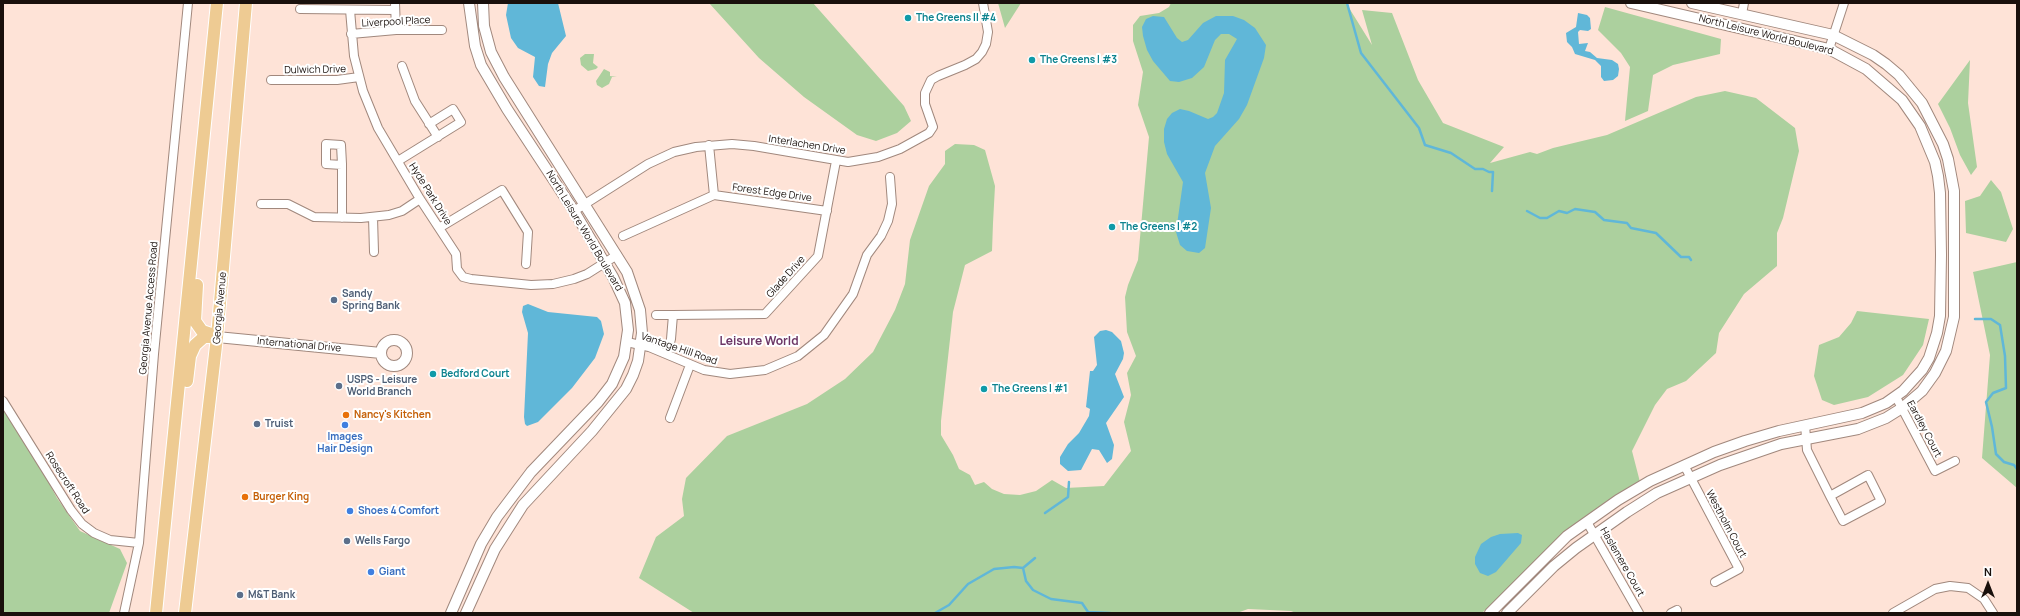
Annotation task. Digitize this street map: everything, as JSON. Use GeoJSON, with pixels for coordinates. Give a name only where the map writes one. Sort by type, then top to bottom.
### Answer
{"type":"FeatureCollection","features":[{"type":"Feature","properties":{"kind":"main road"},"geometry":{"type":"LineString","coordinates":[[156,613],[217,3]]}},
{"type":"Feature","properties":{"kind":"main road","name":"Georgia Avenue"},"geometry":{"type":"LineString","coordinates":[[185,613],[218,337],[246,3]]}},
{"type":"Feature","properties":{"kind":"main road"},"geometry":{"type":"LineString","coordinates":[[197,215],[200,252],[195,321],[202,331],[218,337]]}},
{"type":"Feature","properties":{"kind":"main road"},"geometry":{"type":"LineString","coordinates":[[166,511],[192,350],[202,338],[218,337]]}},
{"type":"Feature","properties":{"kind":"main road"},"geometry":{"type":"LineString","coordinates":[[188,584],[191,613]]}},
{"type":"Feature","properties":{"kind":"street","name":"Georgia Avenue Access Road"},"geometry":{"type":"LineString","coordinates":[[124,613],[138,543],[146,475],[154,354],[188,3]]}},
{"type":"Feature","properties":{"kind":"street","name":"North Leisure World Boulevard"},"geometry":{"type":"LineString","coordinates":[[451,613],[481,544],[497,517],[531,472],[598,402],[612,384],[619,370],[627,342],[628,330],[625,303],[614,276],[604,263],[574,210],[507,109],[481,65],[472,33],[469,3]]}},
{"type":"Feature","properties":{"kind":"street","name":"North Leisure World Boulevard"},"geometry":{"type":"LineString","coordinates":[[466,613],[495,549],[523,505],[592,431],[626,389],[633,375],[641,345],[641,320],[637,300],[627,272],[504,77],[491,52],[484,26],[482,3]]}},
{"type":"Feature","properties":{"kind":"street","name":"Interlachen Drive"},"geometry":{"type":"LineString","coordinates":[[574,210],[656,160],[674,152],[709,145],[754,146],[836,161],[856,161],[878,157],[900,149],[929,133],[933,127],[925,104],[928,85],[938,76],[976,59],[982,52],[986,44],[988,32],[983,3]]}},
{"type":"Feature","properties":{"kind":"street","name":"North Leisure World Boulevard"},"geometry":{"type":"LineString","coordinates":[[1631,3],[1829,49],[1866,69],[1902,100],[1920,126],[1935,162],[1938,176],[1941,214],[1940,309],[1938,328],[1933,348],[1922,370],[1896,397]]}},
{"type":"Feature","properties":{"kind":"street","name":"North Leisure World Boulevard"},"geometry":{"type":"LineString","coordinates":[[1507,613],[1554,566],[1594,534],[1657,493],[1750,454],[1781,444],[1863,427],[1886,418],[1902,408],[1922,391],[1935,373],[1946,351],[1952,329],[1955,287],[1954,213],[1951,174],[1948,159],[1937,129],[1912,89],[1899,75],[1873,56],[1833,35],[1692,3]]}},
{"type":"Feature","properties":{"kind":"street"},"geometry":{"type":"LineString","coordinates":[[1742,14],[1744,3]]}},
{"type":"Feature","properties":{"kind":"street"},"geometry":{"type":"LineString","coordinates":[[1829,49],[1844,3]]}},
{"type":"Feature","properties":{"kind":"street"},"geometry":{"type":"LineString","coordinates":[[350,10],[395,6],[396,30]]}},
{"type":"Feature","properties":{"kind":"street","name":"Liverpool Place"},"geometry":{"type":"LineString","coordinates":[[300,9],[350,10]]}},
{"type":"Feature","properties":{"kind":"street","name":"Hyde Park Drive"},"geometry":{"type":"LineString","coordinates":[[350,10],[351,34],[359,77],[378,128],[420,199],[456,254],[459,273],[471,280],[531,285],[553,284],[574,280],[617,255]]}},
{"type":"Feature","properties":{"kind":"street","name":"Liverpool Place"},"geometry":{"type":"LineString","coordinates":[[351,34],[396,30],[442,30]]}},
{"type":"Feature","properties":{"kind":"street"},"geometry":{"type":"LineString","coordinates":[[402,66],[415,101],[438,137]]}},
{"type":"Feature","properties":{"kind":"street","name":"Dulwich Drive"},"geometry":{"type":"LineString","coordinates":[[271,80],[337,80],[359,77]]}},
{"type":"Feature","properties":{"kind":"street"},"geometry":{"type":"LineString","coordinates":[[398,161],[461,122],[453,109],[430,124]]}},
{"type":"Feature","properties":{"kind":"street"},"geometry":{"type":"LineString","coordinates":[[623,236],[714,195],[709,145]]}},
{"type":"Feature","properties":{"kind":"street","name":"Glade Drive"},"geometry":{"type":"LineString","coordinates":[[656,315],[765,314],[818,256],[836,161]]}},
{"type":"Feature","properties":{"kind":"street"},"geometry":{"type":"LineString","coordinates":[[342,165],[342,218]]}},
{"type":"Feature","properties":{"kind":"street","name":"Vantage Hill Road"},"geometry":{"type":"LineString","coordinates":[[627,342],[667,354],[704,370],[730,374],[765,370],[798,356],[824,335],[853,294],[867,255],[881,236],[888,221],[892,204],[890,177]]}},
{"type":"Feature","properties":{"kind":"street"},"geometry":{"type":"LineString","coordinates":[[438,228],[502,190],[528,232],[526,264]]}},
{"type":"Feature","properties":{"kind":"street","name":"Forest Edge Drive"},"geometry":{"type":"LineString","coordinates":[[714,195],[827,211]]}},
{"type":"Feature","properties":{"kind":"street"},"geometry":{"type":"LineString","coordinates":[[261,204],[288,204],[314,217],[342,218],[389,215],[402,211],[420,199]]}},
{"type":"Feature","properties":{"kind":"street"},"geometry":{"type":"LineString","coordinates":[[373,217],[374,252]]}},
{"type":"Feature","properties":{"kind":"street"},"geometry":{"type":"LineString","coordinates":[[667,354],[671,338],[673,315]]}},
{"type":"Feature","properties":{"kind":"street","name":"International Drive"},"geometry":{"type":"LineString","coordinates":[[218,337],[381,353]]}},
{"type":"Feature","properties":{"kind":"street"},"geometry":{"type":"LineString","coordinates":[[670,418],[690,365]]}},
{"type":"Feature","properties":{"kind":"street"},"geometry":{"type":"LineString","coordinates":[[1496,610],[1544,556],[1567,536],[1618,500],[1650,481],[1684,465],[1745,441],[1805,425],[1862,413],[1896,397]]}},
{"type":"Feature","properties":{"kind":"street","name":"Eardley Court"},"geometry":{"type":"LineString","coordinates":[[1896,397],[1935,471],[1955,461]]}},
{"type":"Feature","properties":{"kind":"street","name":"Rosecroft Road"},"geometry":{"type":"LineString","coordinates":[[3,401],[71,510],[82,524],[94,533],[110,540],[138,543]]}},
{"type":"Feature","properties":{"kind":"street"},"geometry":{"type":"LineString","coordinates":[[1805,425],[1807,450],[1830,496],[1843,521],[1881,501],[1868,475],[1830,496]]}},
{"type":"Feature","properties":{"kind":"street","name":"Westholm Court"},"geometry":{"type":"LineString","coordinates":[[1684,465],[1739,569],[1715,582]]}},
{"type":"Feature","properties":{"kind":"street","name":"Haslemere Court"},"geometry":{"type":"LineString","coordinates":[[1587,522],[1639,613]]}},
{"type":"Feature","properties":{"kind":"street"},"geometry":{"type":"LineString","coordinates":[[1893,613],[1935,589],[1950,586],[1968,588],[1984,599],[1993,613]]}},
{"type":"Feature","properties":{"kind":"green space"},"geometry":{"type":"Polygon","coordinates":[[[709,3],[813,3],[904,106],[911,121],[897,133],[876,141],[857,135],[804,97],[759,58],[709,3]]]}},
{"type":"Feature","properties":{"kind":"green space"},"geometry":{"type":"Polygon","coordinates":[[[998,3],[1021,3],[1005,28],[998,3]]]}},
{"type":"Feature","properties":{"kind":"green space"},"geometry":{"type":"Polygon","coordinates":[[[1171,3],[1346,3],[1372,45],[1362,10],[1392,13],[1418,80],[1443,123],[1504,147],[1490,163],[1530,152],[1537,154],[1553,148],[1607,135],[1696,97],[1725,91],[1756,98],[1795,128],[1799,151],[1783,218],[1777,233],[1777,266],[1744,294],[1719,333],[1716,353],[1686,381],[1667,389],[1655,405],[1632,451],[1640,482],[1574,525],[1482,613],[1296,613],[1291,611],[1248,609],[1237,613],[694,613],[639,578],[656,537],[684,516],[682,499],[686,478],[727,436],[807,404],[845,379],[873,352],[895,310],[905,284],[910,240],[929,186],[945,164],[945,151],[955,144],[974,145],[985,150],[995,186],[992,251],[965,265],[953,312],[941,421],[941,435],[953,455],[959,469],[970,475],[975,485],[984,482],[992,489],[1004,494],[1020,495],[1036,491],[1052,480],[1066,488],[1104,486],[1131,451],[1124,422],[1131,395],[1127,373],[1136,356],[1127,332],[1125,297],[1138,260],[1149,137],[1138,105],[1143,72],[1133,41],[1133,25],[1140,16],[1159,13],[1169,7],[1171,3]]]}},
{"type":"Feature","properties":{"kind":"green space"},"geometry":{"type":"Polygon","coordinates":[[[1605,7],[1721,39],[1720,54],[1673,65],[1653,75],[1648,111],[1625,121],[1630,67],[1621,53],[1598,30],[1605,7]]]}},
{"type":"Feature","properties":{"kind":"green space"},"geometry":{"type":"Polygon","coordinates":[[[585,54],[594,54],[593,63],[598,67],[596,69],[588,71],[581,65],[580,58],[585,54]]]}},
{"type":"Feature","properties":{"kind":"green space"},"geometry":{"type":"Polygon","coordinates":[[[1970,60],[1968,103],[1977,167],[1971,175],[1960,155],[1950,128],[1938,104],[1970,60]]]}},
{"type":"Feature","properties":{"kind":"green space"},"geometry":{"type":"Polygon","coordinates":[[[604,69],[610,72],[610,76],[617,77],[612,77],[609,84],[602,88],[597,85],[596,81],[604,69]]]}},
{"type":"Feature","properties":{"kind":"green space"},"geometry":{"type":"Polygon","coordinates":[[[1991,180],[2001,192],[2013,229],[2006,242],[1966,233],[1965,201],[1980,196],[1991,180]]]}},
{"type":"Feature","properties":{"kind":"green space"},"geometry":{"type":"Polygon","coordinates":[[[2017,262],[2017,488],[1982,458],[1990,355],[1973,272],[2017,262]]]}},
{"type":"Feature","properties":{"kind":"green space"},"geometry":{"type":"Polygon","coordinates":[[[1857,311],[1929,319],[1923,345],[1903,375],[1868,397],[1834,405],[1822,400],[1814,376],[1819,345],[1839,337],[1851,323],[1857,311]]]}},
{"type":"Feature","properties":{"kind":"green space"},"geometry":{"type":"Polygon","coordinates":[[[3,409],[42,470],[57,498],[80,531],[120,549],[127,563],[109,613],[3,613],[3,409]]]}},
{"type":"Feature","properties":{"kind":"water"},"geometry":{"type":"Polygon","coordinates":[[[508,3],[558,3],[566,36],[552,53],[548,64],[545,87],[539,86],[533,77],[535,57],[518,48],[511,38],[506,15],[508,3]]]}},
{"type":"Feature","properties":{"kind":"water"},"geometry":{"type":"Polygon","coordinates":[[[1578,13],[1587,15],[1590,18],[1591,29],[1588,31],[1580,30],[1578,32],[1579,44],[1588,43],[1585,51],[1590,52],[1597,58],[1612,60],[1618,64],[1618,76],[1613,80],[1604,81],[1601,77],[1601,66],[1595,60],[1575,54],[1572,47],[1567,42],[1566,33],[1576,27],[1578,13]]]}},
{"type":"Feature","properties":{"kind":"water"},"geometry":{"type":"Polygon","coordinates":[[[1153,16],[1164,17],[1177,38],[1182,42],[1188,40],[1203,23],[1216,16],[1233,16],[1244,20],[1255,28],[1266,45],[1264,58],[1247,105],[1239,119],[1215,146],[1205,173],[1211,208],[1205,248],[1199,253],[1187,251],[1180,245],[1176,232],[1183,182],[1167,154],[1164,142],[1164,129],[1167,119],[1172,113],[1180,109],[1208,119],[1217,113],[1224,93],[1225,60],[1237,39],[1229,34],[1221,34],[1215,40],[1204,67],[1192,78],[1179,82],[1170,81],[1153,61],[1147,50],[1143,36],[1142,27],[1146,19],[1153,16]]]}},
{"type":"Feature","properties":{"kind":"water"},"geometry":{"type":"Polygon","coordinates":[[[528,304],[548,312],[597,317],[601,321],[604,334],[595,358],[572,388],[538,422],[527,426],[525,424],[524,417],[528,333],[522,312],[523,306],[528,304]]]}},
{"type":"Feature","properties":{"kind":"water"},"geometry":{"type":"Polygon","coordinates":[[[1106,330],[1112,332],[1121,341],[1124,353],[1123,359],[1115,374],[1124,397],[1106,423],[1114,445],[1112,459],[1107,463],[1099,450],[1092,449],[1081,470],[1068,471],[1060,464],[1060,457],[1068,444],[1079,433],[1089,416],[1090,409],[1086,407],[1090,371],[1093,371],[1097,365],[1094,337],[1100,331],[1106,330]]]}},
{"type":"Feature","properties":{"kind":"water"},"geometry":{"type":"Polygon","coordinates":[[[1518,533],[1522,535],[1521,543],[1496,572],[1488,576],[1480,573],[1475,564],[1475,557],[1481,544],[1491,537],[1500,534],[1518,533]]]}},
{"type":"Feature","properties":{"kind":"waterway"},"geometry":{"type":"LineString","coordinates":[[1347,3],[1361,53],[1419,128],[1425,145],[1451,153],[1475,169],[1483,169],[1493,172],[1492,191]]}},
{"type":"Feature","properties":{"kind":"waterway"},"geometry":{"type":"LineString","coordinates":[[1527,211],[1540,218],[1547,218],[1559,211],[1567,213],[1575,209],[1595,212],[1604,220],[1627,223],[1631,228],[1656,233],[1681,257],[1689,257],[1691,260]]}},
{"type":"Feature","properties":{"kind":"waterway"},"geometry":{"type":"LineString","coordinates":[[1975,319],[1991,319],[2000,325],[2005,356],[2006,388],[1993,393],[1986,402],[1996,454],[2004,462],[2014,465],[2017,469]]}},
{"type":"Feature","properties":{"kind":"waterway"},"geometry":{"type":"LineString","coordinates":[[1045,513],[1068,497],[1069,482]]}},
{"type":"Feature","properties":{"kind":"waterway"},"geometry":{"type":"LineString","coordinates":[[1023,568],[1035,558]]}},
{"type":"Feature","properties":{"kind":"waterway"},"geometry":{"type":"LineString","coordinates":[[935,613],[949,605],[968,584],[994,569],[1014,567],[1023,568],[1026,581],[1033,590],[1051,599],[1082,603],[1088,612],[1110,613]]}},
{"type":"Feature","properties":{"kind":"place","name":"The Greens II #4"},"geometry":{"type":"Point","coordinates":[908,18]}},
{"type":"Feature","properties":{"kind":"place","name":"The Greens I #3"},"geometry":{"type":"Point","coordinates":[1032,60]}},
{"type":"Feature","properties":{"kind":"place","name":"The Greens I #2"},"geometry":{"type":"Point","coordinates":[1112,227]}},
{"type":"Feature","properties":{"kind":"place","name":"Sandy Spring Bank"},"geometry":{"type":"Point","coordinates":[334,300]}},
{"type":"Feature","properties":{"kind":"place","name":"Bedford Court"},"geometry":{"type":"Point","coordinates":[433,374]}},
{"type":"Feature","properties":{"kind":"place","name":"USPS - Leisure World Branch"},"geometry":{"type":"Point","coordinates":[339,386]}},
{"type":"Feature","properties":{"kind":"place","name":"The Greens I #1"},"geometry":{"type":"Point","coordinates":[984,389]}},
{"type":"Feature","properties":{"kind":"place","name":"Nancy's Kitchen"},"geometry":{"type":"Point","coordinates":[346,415]}},
{"type":"Feature","properties":{"kind":"place","name":"Truist"},"geometry":{"type":"Point","coordinates":[257,424]}},
{"type":"Feature","properties":{"kind":"place","name":"Images Hair Design"},"geometry":{"type":"Point","coordinates":[345,425]}},
{"type":"Feature","properties":{"kind":"place","name":"Burger King"},"geometry":{"type":"Point","coordinates":[245,497]}},
{"type":"Feature","properties":{"kind":"place","name":"Shoes 4 Comfort"},"geometry":{"type":"Point","coordinates":[350,511]}},
{"type":"Feature","properties":{"kind":"place","name":"Wells Fargo"},"geometry":{"type":"Point","coordinates":[347,541]}},
{"type":"Feature","properties":{"kind":"place","name":"Giant"},"geometry":{"type":"Point","coordinates":[371,572]}},
{"type":"Feature","properties":{"kind":"place","name":"M&T Bank"},"geometry":{"type":"Point","coordinates":[240,595]}},
{"type":"Feature","properties":{"kind":"district","name":"Leisure World"},"geometry":{"type":"Point","coordinates":[759,342]}}]}
